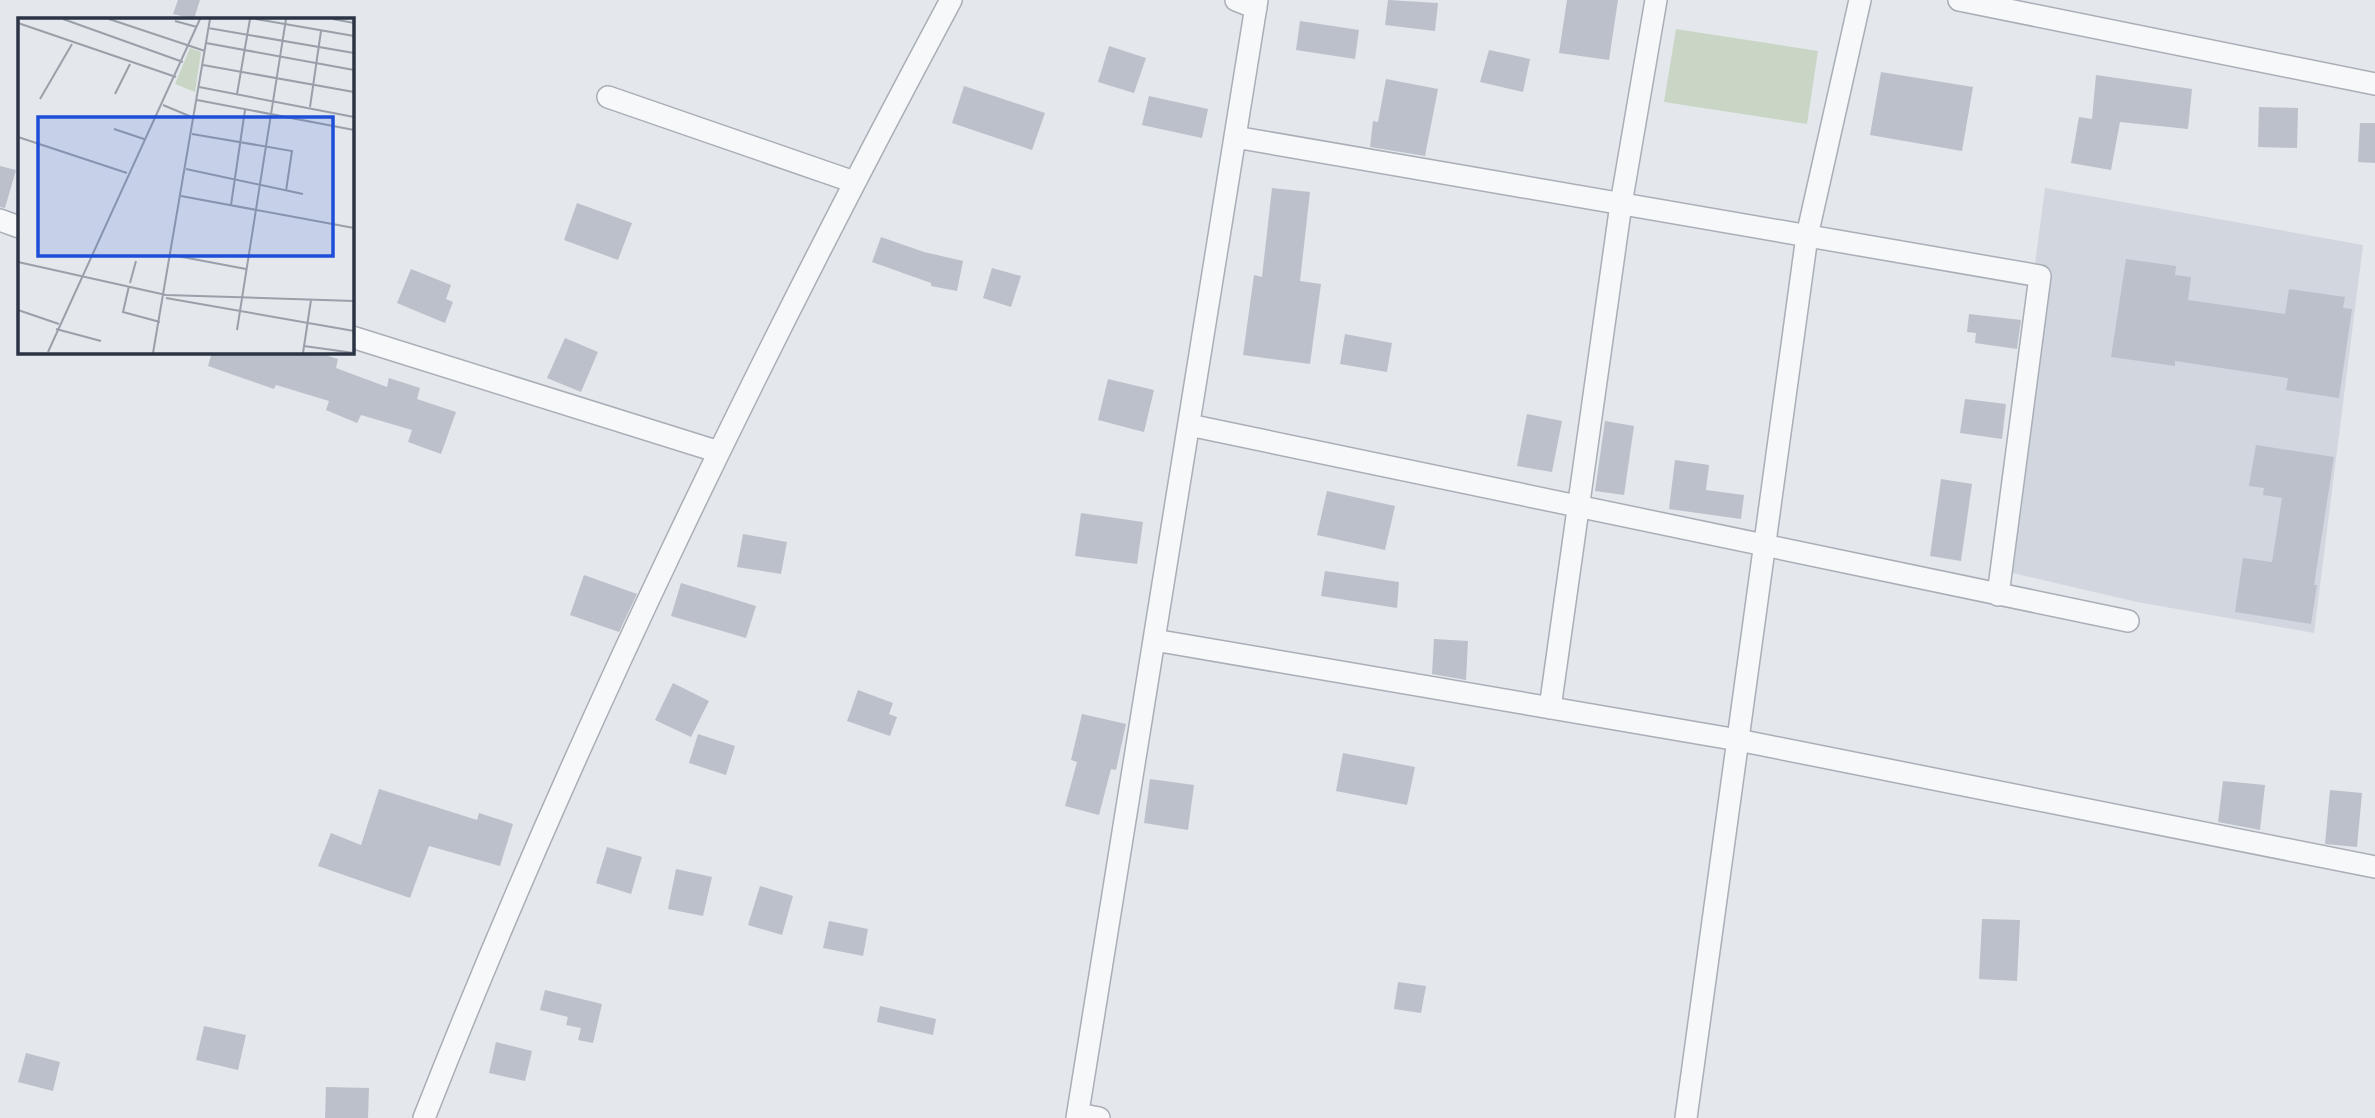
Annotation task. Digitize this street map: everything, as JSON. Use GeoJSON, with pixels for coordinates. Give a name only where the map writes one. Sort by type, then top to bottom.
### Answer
{"type":"FeatureCollection","features":[{"type":"Feature","properties":{"kind":"street"},"geometry":{"type":"LineString","coordinates":[[424,1118],[492,944],[719,452],[854,182],[951,0]]}},
{"type":"Feature","properties":{"kind":"street"},"geometry":{"type":"LineString","coordinates":[[1550,708],[1621,204],[1656,0]]}},
{"type":"Feature","properties":{"kind":"street"},"geometry":{"type":"LineString","coordinates":[[1686,1118],[1807,236],[1860,0]]}},
{"type":"Feature","properties":{"kind":"street"},"geometry":{"type":"LineString","coordinates":[[1959,0],[2375,84]]}},
{"type":"Feature","properties":{"kind":"street"},"geometry":{"type":"LineString","coordinates":[[1099,1118],[1078,1116],[1235,137],[1250,3]]}},
{"type":"Feature","properties":{"kind":"street"},"geometry":{"type":"LineString","coordinates":[[608,97],[854,182]]}},
{"type":"Feature","properties":{"kind":"street"},"geometry":{"type":"LineString","coordinates":[[1235,137],[2040,276],[1998,595]]}},
{"type":"Feature","properties":{"kind":"street"},"geometry":{"type":"LineString","coordinates":[[0,220],[18,227]]}},
{"type":"Feature","properties":{"kind":"street"},"geometry":{"type":"LineString","coordinates":[[354,338],[719,452]]}},
{"type":"Feature","properties":{"kind":"street"},"geometry":{"type":"LineString","coordinates":[[1189,425],[1765,548],[2127,621]]}},
{"type":"Feature","properties":{"kind":"street"},"geometry":{"type":"LineString","coordinates":[[1154,640],[1738,740],[2375,867]]}},
{"type":"Feature","properties":{"kind":"shaded area"},"geometry":{"type":"Polygon","coordinates":[[[2045,188],[2363,245],[2314,633],[2137,602],[1995,569],[2045,188]]]}},
{"type":"Feature","properties":{"kind":"green space"},"geometry":{"type":"Polygon","coordinates":[[[1676,29],[1818,51],[1807,124],[1664,102],[1676,29]]]}},
{"type":"Feature","properties":{"kind":"building"},"geometry":{"type":"Polygon","coordinates":[[[178,0],[200,0],[194,18],[173,14],[178,0]]]}},
{"type":"Feature","properties":{"kind":"building"},"geometry":{"type":"Polygon","coordinates":[[[1388,0],[1438,3],[1435,31],[1385,25],[1388,0]]]}},
{"type":"Feature","properties":{"kind":"building"},"geometry":{"type":"Polygon","coordinates":[[[1567,0],[1618,0],[1609,60],[1559,53],[1567,0]]]}},
{"type":"Feature","properties":{"kind":"building"},"geometry":{"type":"Polygon","coordinates":[[[1300,21],[1359,30],[1355,59],[1296,50],[1300,21]]]}},
{"type":"Feature","properties":{"kind":"building"},"geometry":{"type":"Polygon","coordinates":[[[1109,46],[1146,58],[1134,93],[1098,82],[1109,46]]]}},
{"type":"Feature","properties":{"kind":"building"},"geometry":{"type":"Polygon","coordinates":[[[1489,50],[1530,59],[1523,92],[1480,82],[1489,50]]]}},
{"type":"Feature","properties":{"kind":"building"},"geometry":{"type":"Polygon","coordinates":[[[1881,72],[1973,87],[1962,151],[1870,135],[1881,72]]]}},
{"type":"Feature","properties":{"kind":"building"},"geometry":{"type":"Polygon","coordinates":[[[2096,75],[2192,89],[2188,129],[2120,122],[2111,170],[2071,163],[2079,117],[2092,119],[2096,75]]]}},
{"type":"Feature","properties":{"kind":"building"},"geometry":{"type":"Polygon","coordinates":[[[1386,79],[1438,89],[1425,156],[1370,147],[1373,121],[1378,122],[1386,79]]]}},
{"type":"Feature","properties":{"kind":"building"},"geometry":{"type":"Polygon","coordinates":[[[964,86],[1045,113],[1032,150],[952,123],[964,86]]]}},
{"type":"Feature","properties":{"kind":"building"},"geometry":{"type":"Polygon","coordinates":[[[1149,96],[1208,109],[1202,138],[1142,125],[1149,96]]]}},
{"type":"Feature","properties":{"kind":"building"},"geometry":{"type":"Polygon","coordinates":[[[2259,107],[2298,108],[2297,148],[2258,147],[2259,107]]]}},
{"type":"Feature","properties":{"kind":"building"},"geometry":{"type":"Polygon","coordinates":[[[2360,123],[2375,123],[2375,163],[2358,162],[2360,123]]]}},
{"type":"Feature","properties":{"kind":"building"},"geometry":{"type":"Polygon","coordinates":[[[0,166],[16,170],[5,208],[0,207],[0,166]]]}},
{"type":"Feature","properties":{"kind":"building"},"geometry":{"type":"Polygon","coordinates":[[[1272,188],[1310,192],[1300,281],[1321,284],[1310,364],[1243,355],[1254,275],[1262,277],[1272,188]]]}},
{"type":"Feature","properties":{"kind":"building"},"geometry":{"type":"Polygon","coordinates":[[[577,203],[632,223],[618,260],[564,240],[577,203]]]}},
{"type":"Feature","properties":{"kind":"building"},"geometry":{"type":"Polygon","coordinates":[[[881,237],[924,252],[963,261],[957,291],[931,286],[931,283],[872,262],[881,237]]]}},
{"type":"Feature","properties":{"kind":"building"},"geometry":{"type":"Polygon","coordinates":[[[2126,259],[2176,266],[2175,275],[2191,277],[2188,300],[2285,314],[2289,289],[2345,297],[2343,308],[2352,309],[2339,398],[2286,390],[2288,378],[2175,361],[2175,366],[2111,357],[2126,259]]]}},
{"type":"Feature","properties":{"kind":"building"},"geometry":{"type":"Polygon","coordinates":[[[992,268],[1021,276],[1011,307],[983,298],[992,268]]]}},
{"type":"Feature","properties":{"kind":"building"},"geometry":{"type":"Polygon","coordinates":[[[411,269],[451,285],[446,299],[453,302],[445,323],[397,303],[411,269]]]}},
{"type":"Feature","properties":{"kind":"building"},"geometry":{"type":"Polygon","coordinates":[[[1969,314],[2021,320],[2017,349],[1975,343],[1976,333],[1967,332],[1969,314]]]}},
{"type":"Feature","properties":{"kind":"building"},"geometry":{"type":"Polygon","coordinates":[[[1345,334],[1392,343],[1387,372],[1340,364],[1345,334]]]}},
{"type":"Feature","properties":{"kind":"building"},"geometry":{"type":"Polygon","coordinates":[[[565,338],[598,352],[581,392],[547,378],[565,338]]]}},
{"type":"Feature","properties":{"kind":"building"},"geometry":{"type":"Polygon","coordinates":[[[211,354],[322,354],[338,359],[336,368],[387,387],[389,378],[420,388],[417,399],[456,412],[441,454],[408,442],[412,430],[361,415],[357,423],[326,410],[329,401],[276,385],[274,389],[208,366],[211,354]]]}},
{"type":"Feature","properties":{"kind":"building"},"geometry":{"type":"Polygon","coordinates":[[[1108,379],[1154,390],[1144,432],[1098,420],[1108,379]]]}},
{"type":"Feature","properties":{"kind":"building"},"geometry":{"type":"Polygon","coordinates":[[[1965,399],[2006,404],[2002,439],[1960,433],[1965,399]]]}},
{"type":"Feature","properties":{"kind":"building"},"geometry":{"type":"Polygon","coordinates":[[[1527,414],[1562,421],[1552,472],[1517,466],[1527,414]]]}},
{"type":"Feature","properties":{"kind":"building"},"geometry":{"type":"Polygon","coordinates":[[[1605,421],[1634,426],[1624,495],[1595,491],[1605,421]]]}},
{"type":"Feature","properties":{"kind":"building"},"geometry":{"type":"Polygon","coordinates":[[[2256,445],[2334,457],[2314,585],[2317,585],[2311,624],[2235,612],[2243,558],[2272,562],[2282,498],[2263,495],[2264,488],[2249,486],[2256,445]]]}},
{"type":"Feature","properties":{"kind":"building"},"geometry":{"type":"Polygon","coordinates":[[[1675,460],[1709,465],[1706,490],[1744,495],[1741,519],[1669,509],[1675,460]]]}},
{"type":"Feature","properties":{"kind":"building"},"geometry":{"type":"Polygon","coordinates":[[[1941,479],[1972,484],[1961,561],[1930,556],[1941,479]]]}},
{"type":"Feature","properties":{"kind":"building"},"geometry":{"type":"Polygon","coordinates":[[[1327,491],[1395,506],[1385,550],[1317,535],[1327,491]]]}},
{"type":"Feature","properties":{"kind":"building"},"geometry":{"type":"Polygon","coordinates":[[[1081,513],[1143,522],[1137,564],[1075,556],[1081,513]]]}},
{"type":"Feature","properties":{"kind":"building"},"geometry":{"type":"Polygon","coordinates":[[[743,534],[787,542],[781,574],[737,567],[743,534]]]}},
{"type":"Feature","properties":{"kind":"building"},"geometry":{"type":"Polygon","coordinates":[[[1325,571],[1399,582],[1397,608],[1321,596],[1325,571]]]}},
{"type":"Feature","properties":{"kind":"building"},"geometry":{"type":"Polygon","coordinates":[[[584,575],[637,594],[619,632],[570,615],[584,575]]]}},
{"type":"Feature","properties":{"kind":"building"},"geometry":{"type":"Polygon","coordinates":[[[681,583],[756,606],[746,638],[671,616],[681,583]]]}},
{"type":"Feature","properties":{"kind":"building"},"geometry":{"type":"Polygon","coordinates":[[[1434,639],[1468,641],[1466,680],[1432,674],[1434,639]]]}},
{"type":"Feature","properties":{"kind":"building"},"geometry":{"type":"Polygon","coordinates":[[[673,683],[709,701],[691,737],[655,720],[673,683]]]}},
{"type":"Feature","properties":{"kind":"building"},"geometry":{"type":"Polygon","coordinates":[[[858,690],[893,703],[889,714],[897,717],[890,736],[847,721],[858,690]]]}},
{"type":"Feature","properties":{"kind":"building"},"geometry":{"type":"Polygon","coordinates":[[[1082,714],[1126,724],[1116,770],[1111,769],[1099,815],[1065,806],[1077,762],[1071,760],[1082,714]]]}},
{"type":"Feature","properties":{"kind":"building"},"geometry":{"type":"Polygon","coordinates":[[[698,734],[735,746],[726,775],[689,763],[698,734]]]}},
{"type":"Feature","properties":{"kind":"building"},"geometry":{"type":"Polygon","coordinates":[[[1343,753],[1415,767],[1407,805],[1336,791],[1343,753]]]}},
{"type":"Feature","properties":{"kind":"building"},"geometry":{"type":"Polygon","coordinates":[[[1150,779],[1194,785],[1188,830],[1144,823],[1150,779]]]}},
{"type":"Feature","properties":{"kind":"building"},"geometry":{"type":"Polygon","coordinates":[[[2223,781],[2265,785],[2260,830],[2218,822],[2223,781]]]}},
{"type":"Feature","properties":{"kind":"building"},"geometry":{"type":"Polygon","coordinates":[[[379,789],[477,820],[479,813],[513,824],[500,866],[429,846],[410,898],[318,866],[331,833],[361,845],[379,789]]]}},
{"type":"Feature","properties":{"kind":"building"},"geometry":{"type":"Polygon","coordinates":[[[2330,790],[2362,793],[2357,847],[2325,844],[2330,790]]]}},
{"type":"Feature","properties":{"kind":"building"},"geometry":{"type":"Polygon","coordinates":[[[607,847],[642,857],[631,894],[596,883],[607,847]]]}},
{"type":"Feature","properties":{"kind":"building"},"geometry":{"type":"Polygon","coordinates":[[[676,869],[712,877],[703,916],[668,909],[676,869]]]}},
{"type":"Feature","properties":{"kind":"building"},"geometry":{"type":"Polygon","coordinates":[[[760,886],[793,896],[782,935],[748,925],[760,886]]]}},
{"type":"Feature","properties":{"kind":"building"},"geometry":{"type":"Polygon","coordinates":[[[1982,919],[2020,920],[2017,981],[1979,979],[1982,919]]]}},
{"type":"Feature","properties":{"kind":"building"},"geometry":{"type":"Polygon","coordinates":[[[829,921],[868,929],[863,956],[823,948],[829,921]]]}},
{"type":"Feature","properties":{"kind":"building"},"geometry":{"type":"Polygon","coordinates":[[[1398,982],[1426,986],[1421,1013],[1394,1009],[1398,982]]]}},
{"type":"Feature","properties":{"kind":"building"},"geometry":{"type":"Polygon","coordinates":[[[545,990],[602,1004],[593,1043],[578,1040],[581,1028],[566,1025],[568,1017],[540,1010],[545,990]]]}},
{"type":"Feature","properties":{"kind":"building"},"geometry":{"type":"Polygon","coordinates":[[[880,1006],[936,1019],[933,1035],[877,1022],[880,1006]]]}},
{"type":"Feature","properties":{"kind":"building"},"geometry":{"type":"Polygon","coordinates":[[[204,1026],[246,1035],[238,1070],[196,1060],[204,1026]]]}},
{"type":"Feature","properties":{"kind":"building"},"geometry":{"type":"Polygon","coordinates":[[[496,1042],[532,1051],[525,1081],[489,1073],[496,1042]]]}},
{"type":"Feature","properties":{"kind":"building"},"geometry":{"type":"Polygon","coordinates":[[[26,1053],[60,1062],[53,1091],[18,1082],[26,1053]]]}},
{"type":"Feature","properties":{"kind":"building"},"geometry":{"type":"Polygon","coordinates":[[[326,1087],[369,1088],[368,1118],[325,1118],[326,1087]]]}}]}
